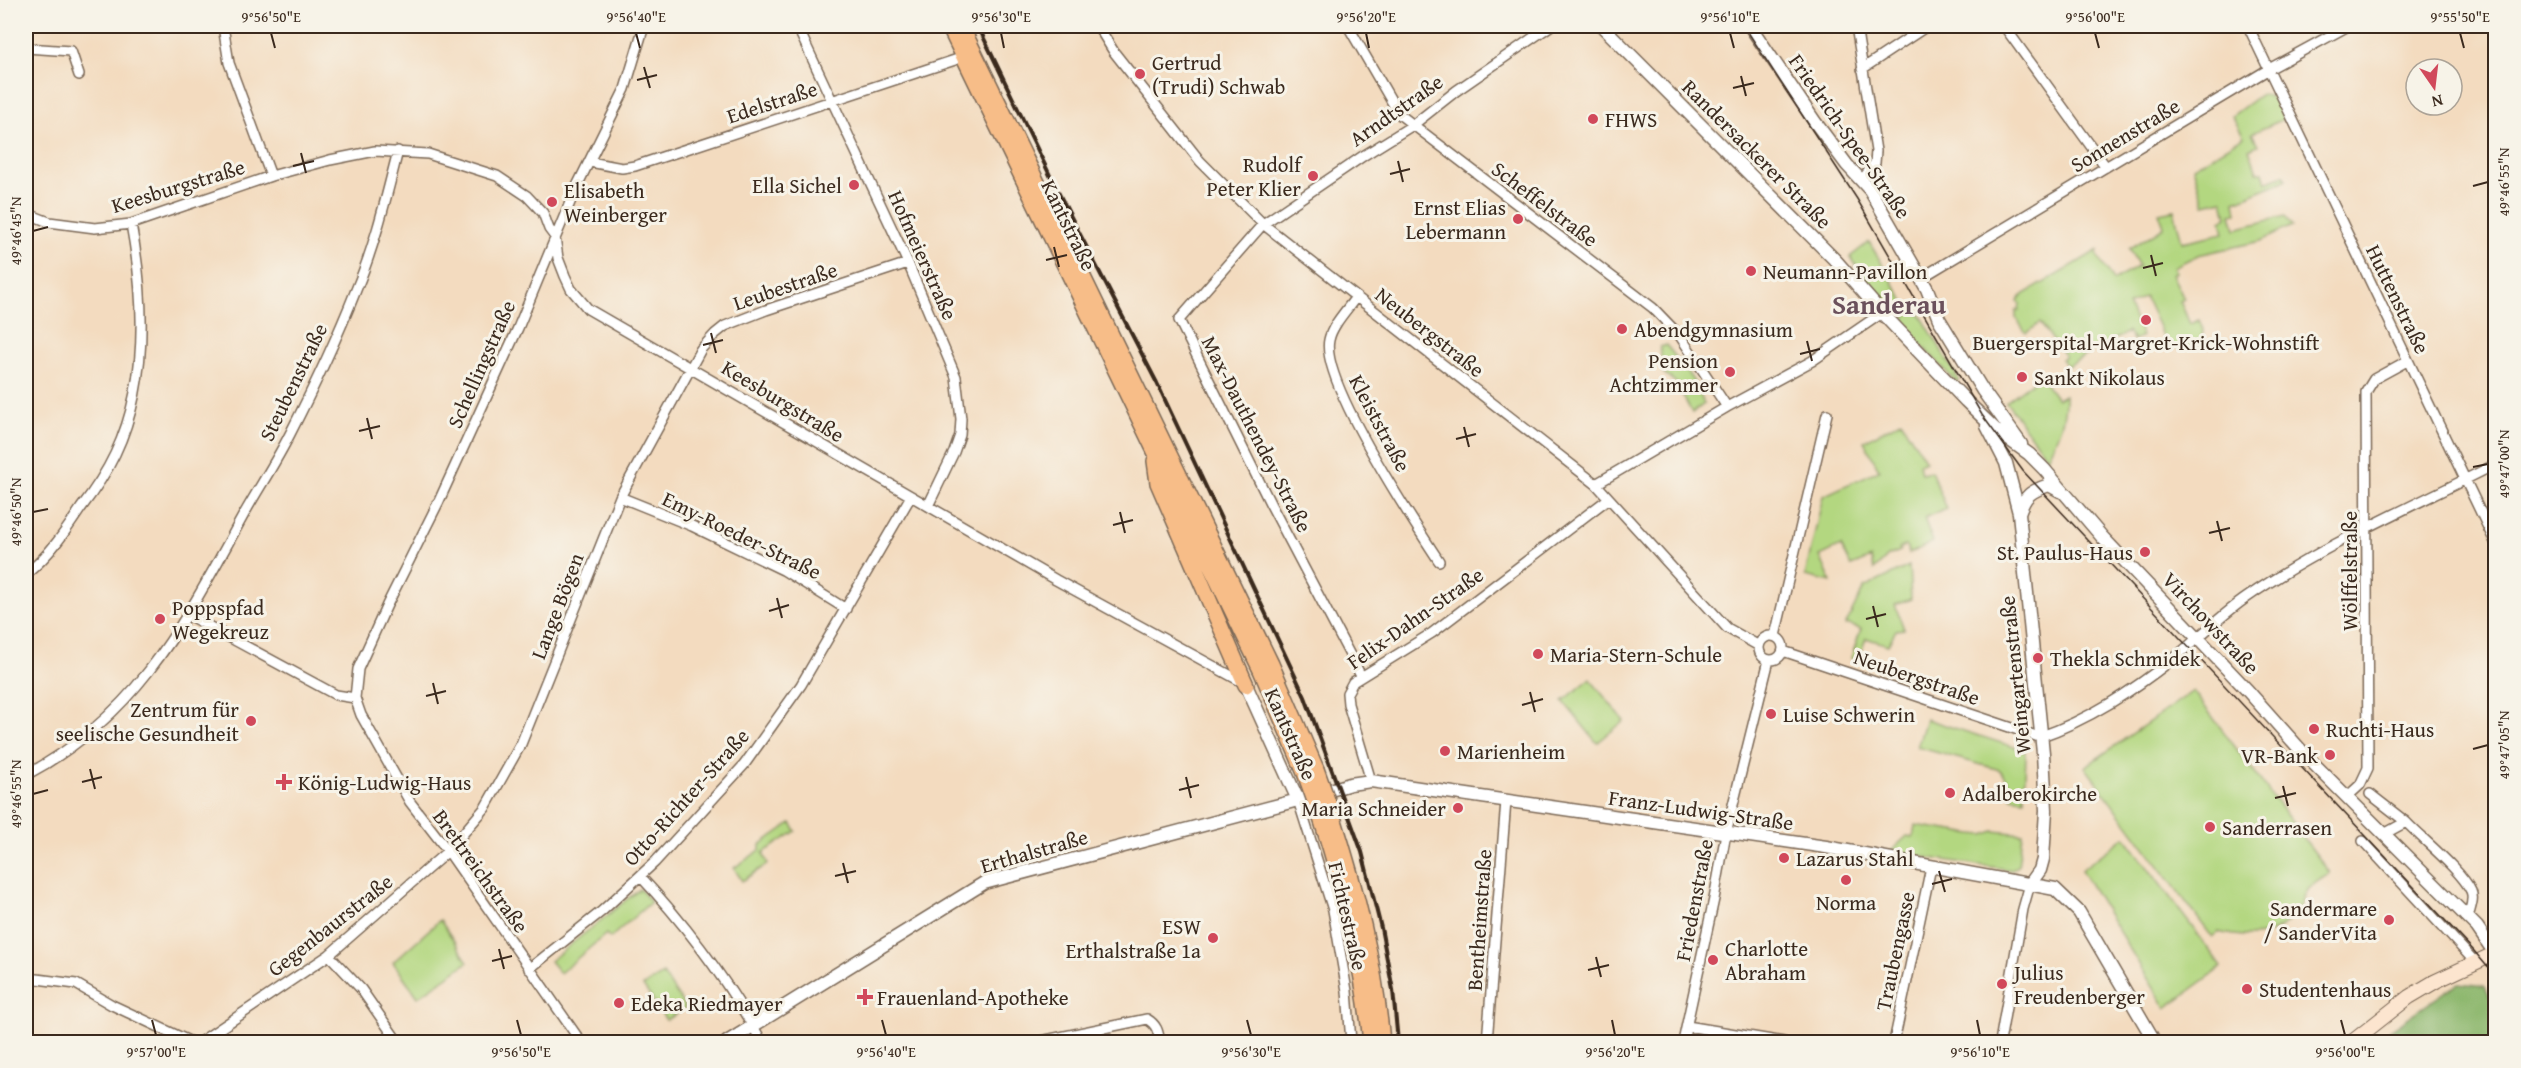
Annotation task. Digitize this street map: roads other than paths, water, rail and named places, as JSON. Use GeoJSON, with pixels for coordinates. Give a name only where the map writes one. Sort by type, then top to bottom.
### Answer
{"type":"FeatureCollection","features":[{"type":"Feature","properties":{"kind":"main road","name":"Kantstraße"},"geometry":{"type":"LineString","coordinates":[[949,26],[1310,771]]}},
{"type":"Feature","properties":{"kind":"main road"},"geometry":{"type":"LineString","coordinates":[[961,26],[1271,664],[1363,916],[1375,978],[1383,1042]]}},
{"type":"Feature","properties":{"kind":"main road"},"geometry":{"type":"LineString","coordinates":[[1152,443],[1158,483],[1246,685]]}},
{"type":"Feature","properties":{"kind":"main road"},"geometry":{"type":"LineString","coordinates":[[1326,816],[1360,956],[1371,1042]]}},
{"type":"Feature","properties":{"kind":"main road"},"geometry":{"type":"LineString","coordinates":[[2352,1042],[2409,997],[2495,954]]}},
{"type":"Feature","properties":{"kind":"street","name":"Keesburgstraße"},"geometry":{"type":"LineString","coordinates":[[223,26],[229,63],[271,176]]}},
{"type":"Feature","properties":{"kind":"street","name":"Schellingstraße"},"geometry":{"type":"LineString","coordinates":[[361,715],[355,698],[358,669],[501,366],[555,237],[625,90],[644,26]]}},
{"type":"Feature","properties":{"kind":"street","name":"Hofmeierstraße"},"geometry":{"type":"LineString","coordinates":[[797,26],[908,263],[957,377],[961,418],[960,435],[954,453],[928,506]]}},
{"type":"Feature","properties":{"kind":"street","name":"Neubergstraße"},"geometry":{"type":"LineString","coordinates":[[1098,26],[1114,52],[1200,161],[1263,224],[1596,484],[1727,628],[1759,646]]}},
{"type":"Feature","properties":{"kind":"street","name":"Scheffelstraße"},"geometry":{"type":"LineString","coordinates":[[1348,26],[1399,114],[1653,308],[1680,336],[1727,407]]}},
{"type":"Feature","properties":{"kind":"street","name":"Arndtstraße"},"geometry":{"type":"LineString","coordinates":[[1263,224],[1413,125],[1478,75],[1550,26]]}},
{"type":"Feature","properties":{"kind":"street","name":"Randersackerer Straße"},"geometry":{"type":"LineString","coordinates":[[1602,26],[1836,261],[1882,314]]}},
{"type":"Feature","properties":{"kind":"street","name":"Friedrich-Spee-Straße"},"geometry":{"type":"LineString","coordinates":[[1750,26],[1815,123],[1847,165],[1862,180],[1890,223],[1921,278],[1940,319],[1983,391],[2029,454]]}},
{"type":"Feature","properties":{"kind":"street"},"geometry":{"type":"LineString","coordinates":[[1856,26],[1876,151],[1875,163],[1862,180]]}},
{"type":"Feature","properties":{"kind":"street"},"geometry":{"type":"LineString","coordinates":[[1862,69],[1927,26]]}},
{"type":"Feature","properties":{"kind":"street"},"geometry":{"type":"LineString","coordinates":[[2004,26],[2106,167]]}},
{"type":"Feature","properties":{"kind":"street","name":"Huttenstraße"},"geometry":{"type":"LineString","coordinates":[[2248,26],[2496,544]]}},
{"type":"Feature","properties":{"kind":"street","name":"Sonnenstraße"},"geometry":{"type":"LineString","coordinates":[[1921,278],[2269,69],[2348,26]]}},
{"type":"Feature","properties":{"kind":"street"},"geometry":{"type":"LineString","coordinates":[[26,48],[71,47],[80,75]]}},
{"type":"Feature","properties":{"kind":"street","name":"Edelstraße"},"geometry":{"type":"LineString","coordinates":[[590,162],[622,168],[635,166],[964,57]]}},
{"type":"Feature","properties":{"kind":"street","name":"Keesburgstraße"},"geometry":{"type":"LineString","coordinates":[[26,213],[49,222],[95,228],[131,224],[271,176],[341,157],[375,151],[428,154],[497,176],[527,196],[543,213],[555,237],[558,258],[571,289],[588,309],[1158,638],[1246,685]]}},
{"type":"Feature","properties":{"kind":"street","name":"Steubenstraße"},"geometry":{"type":"LineString","coordinates":[[26,775],[47,764],[123,704],[162,656],[188,615],[290,434],[357,289],[381,218],[398,151]]}},
{"type":"Feature","properties":{"kind":"street"},"geometry":{"type":"LineString","coordinates":[[26,574],[64,533],[99,482],[116,452],[133,404],[140,359],[141,317],[139,278],[131,224]]}},
{"type":"Feature","properties":{"kind":"street","name":"Max-Dauthendey-Straße"},"geometry":{"type":"LineString","coordinates":[[1263,224],[1179,320],[1271,505],[1361,676]]}},
{"type":"Feature","properties":{"kind":"street","name":"Leubestraße"},"geometry":{"type":"LineString","coordinates":[[692,368],[706,342],[725,326],[908,263]]}},
{"type":"Feature","properties":{"kind":"street","name":"Kleiststraße"},"geometry":{"type":"LineString","coordinates":[[1356,297],[1329,341],[1330,361],[1348,410],[1439,561]]}},
{"type":"Feature","properties":{"kind":"street"},"geometry":{"type":"LineString","coordinates":[[1596,484],[1727,407],[1812,361],[1882,314]]}},
{"type":"Feature","properties":{"kind":"street","name":"Virchowstraße"},"geometry":{"type":"LineString","coordinates":[[1882,314],[1978,413],[1997,431],[2029,454],[2103,538],[2306,756],[2477,927],[2495,954]]}},
{"type":"Feature","properties":{"kind":"street","name":"Wölffelstraße"},"geometry":{"type":"LineString","coordinates":[[2348,796],[2360,785],[2368,768],[2366,392],[2374,379],[2407,361]]}},
{"type":"Feature","properties":{"kind":"street","name":"Lange Bögen"},"geometry":{"type":"LineString","coordinates":[[448,851],[485,808],[498,789],[521,744],[620,497],[692,368]]}},
{"type":"Feature","properties":{"kind":"street","name":"Weingartenstraße"},"geometry":{"type":"LineString","coordinates":[[1978,413],[2006,463],[2019,513],[2045,791],[2045,832],[2040,870],[2030,884],[2023,909],[2000,1042]]}},
{"type":"Feature","properties":{"kind":"street"},"geometry":{"type":"LineString","coordinates":[[1774,636],[1827,414]]}},
{"type":"Feature","properties":{"kind":"street"},"geometry":{"type":"LineString","coordinates":[[2039,736],[2066,727],[2114,702],[2172,659],[2247,597],[2307,559],[2496,464]]}},
{"type":"Feature","properties":{"kind":"street"},"geometry":{"type":"LineString","coordinates":[[2019,513],[2031,491],[2049,485],[2064,492]]}},
{"type":"Feature","properties":{"kind":"street","name":"Otto-Richter-Straße"},"geometry":{"type":"LineString","coordinates":[[529,969],[602,911],[640,876],[665,852],[744,765],[801,685],[911,496]]}},
{"type":"Feature","properties":{"kind":"street","name":"Emy-Roeder-Straße"},"geometry":{"type":"LineString","coordinates":[[620,497],[692,526],[783,570],[846,609]]}},
{"type":"Feature","properties":{"kind":"street","name":"Felix-Dahn-Straße"},"geometry":{"type":"LineString","coordinates":[[1371,781],[1347,697],[1350,686],[1361,676],[1432,633],[1608,499]]}},
{"type":"Feature","properties":{"kind":"street"},"geometry":{"type":"LineString","coordinates":[[188,615],[336,695],[355,698]]}},
{"type":"Feature","properties":{"kind":"street"},"geometry":{"type":"LineString","coordinates":[[1774,636],[1782,642],[1784,651],[1778,659],[1769,660],[1761,655],[1759,646],[1765,638],[1774,636]]}},
{"type":"Feature","properties":{"kind":"street","name":"Neubergstraße"},"geometry":{"type":"LineString","coordinates":[[1784,651],[2039,736]]}},
{"type":"Feature","properties":{"kind":"street","name":"Friedenstraße"},"geometry":{"type":"LineString","coordinates":[[1683,1042],[1726,833],[1769,660]]}},
{"type":"Feature","properties":{"kind":"street","name":"Kantstraße"},"geometry":{"type":"LineString","coordinates":[[1246,685],[1298,800]]}},
{"type":"Feature","properties":{"kind":"street","name":"Brettreichstraße"},"geometry":{"type":"LineString","coordinates":[[361,715],[410,802],[448,851],[581,1042]]}},
{"type":"Feature","properties":{"kind":"street","name":"Franz-Ludwig-Straße"},"geometry":{"type":"LineString","coordinates":[[1350,784],[1371,781],[1826,847],[2055,889],[2079,912],[2155,1042]]}},
{"type":"Feature","properties":{"kind":"street","name":"Erthalstraße"},"geometry":{"type":"LineString","coordinates":[[727,1042],[984,883],[1298,800],[1350,784]]}},
{"type":"Feature","properties":{"kind":"street"},"geometry":{"type":"LineString","coordinates":[[2370,794],[2406,822],[2471,891],[2472,902],[2468,919]]}},
{"type":"Feature","properties":{"kind":"street","name":"Fichtestraße"},"geometry":{"type":"LineString","coordinates":[[1298,800],[1333,910],[1347,991],[1351,1042]]}},
{"type":"Feature","properties":{"kind":"street","name":"Bentheimstraße"},"geometry":{"type":"LineString","coordinates":[[1487,1042],[1506,801]]}},
{"type":"Feature","properties":{"kind":"street"},"geometry":{"type":"LineString","coordinates":[[2384,834],[2406,822]]}},
{"type":"Feature","properties":{"kind":"street"},"geometry":{"type":"LineString","coordinates":[[2363,841],[2475,962]]}},
{"type":"Feature","properties":{"kind":"street","name":"Gegenbaurstraße"},"geometry":{"type":"LineString","coordinates":[[200,1042],[329,955],[448,851]]}},
{"type":"Feature","properties":{"kind":"street","name":"Traubengasse"},"geometry":{"type":"LineString","coordinates":[[1894,1042],[1931,867]]}},
{"type":"Feature","properties":{"kind":"street"},"geometry":{"type":"LineString","coordinates":[[640,876],[686,926],[705,951],[762,1042]]}},
{"type":"Feature","properties":{"kind":"street"},"geometry":{"type":"LineString","coordinates":[[329,955],[362,989],[398,1042]]}},
{"type":"Feature","properties":{"kind":"street"},"geometry":{"type":"LineString","coordinates":[[26,982],[37,979],[76,984],[112,1005],[191,1042]]}},
{"type":"Feature","properties":{"kind":"street"},"geometry":{"type":"LineString","coordinates":[[1036,1042],[1147,1019],[1154,1023],[1160,1042]]}},
{"type":"Feature","properties":{"kind":"street"},"geometry":{"type":"LineString","coordinates":[[1687,1026],[1784,1042]]}},
{"type":"Feature","properties":{"kind":"tram line"},"geometry":{"type":"LineString","coordinates":[[1744,26],[1857,199],[1982,415],[2023,471],[2496,977]]}},
{"type":"Feature","properties":{"kind":"railway"},"geometry":{"type":"LineString","coordinates":[[978,26],[1057,190],[1157,383],[1305,697],[1362,852],[1381,928],[1393,990],[1398,1042]]}},
{"type":"Feature","properties":{"kind":"place","name":"Gertrud (Trudi) Schwab"},"geometry":{"type":"Point","coordinates":[1140,74]}},
{"type":"Feature","properties":{"kind":"place","name":"FHWS"},"geometry":{"type":"Point","coordinates":[1593,119]}},
{"type":"Feature","properties":{"kind":"place","name":"Rudolf Peter Klier"},"geometry":{"type":"Point","coordinates":[1313,176]}},
{"type":"Feature","properties":{"kind":"place","name":"Ella Sichel"},"geometry":{"type":"Point","coordinates":[854,185]}},
{"type":"Feature","properties":{"kind":"place","name":"Elisabeth Weinberger"},"geometry":{"type":"Point","coordinates":[552,202]}},
{"type":"Feature","properties":{"kind":"place","name":"Ernst Elias Lebermann"},"geometry":{"type":"Point","coordinates":[1518,219]}},
{"type":"Feature","properties":{"kind":"place","name":"Neumann-Pavillon"},"geometry":{"type":"Point","coordinates":[1751,271]}},
{"type":"Feature","properties":{"kind":"place","name":"Buergerspital-Margret-Krick-Wohnstift"},"geometry":{"type":"Point","coordinates":[2146,320]}},
{"type":"Feature","properties":{"kind":"place","name":"Abendgymnasium"},"geometry":{"type":"Point","coordinates":[1622,329]}},
{"type":"Feature","properties":{"kind":"place","name":"Pension Achtzimmer"},"geometry":{"type":"Point","coordinates":[1730,372]}},
{"type":"Feature","properties":{"kind":"place","name":"Sankt Nikolaus"},"geometry":{"type":"Point","coordinates":[2022,377]}},
{"type":"Feature","properties":{"kind":"place","name":"St. Paulus-Haus"},"geometry":{"type":"Point","coordinates":[2145,552]}},
{"type":"Feature","properties":{"kind":"place","name":"Poppspfad Wegekreuz"},"geometry":{"type":"Point","coordinates":[160,619]}},
{"type":"Feature","properties":{"kind":"place","name":"Maria-Stern-Schule"},"geometry":{"type":"Point","coordinates":[1538,654]}},
{"type":"Feature","properties":{"kind":"place","name":"Thekla Schmidek"},"geometry":{"type":"Point","coordinates":[2038,658]}},
{"type":"Feature","properties":{"kind":"place","name":"Luise Schwerin"},"geometry":{"type":"Point","coordinates":[1771,714]}},
{"type":"Feature","properties":{"kind":"place","name":"Zentrum für seelische Gesundheit"},"geometry":{"type":"Point","coordinates":[251,721]}},
{"type":"Feature","properties":{"kind":"place","name":"Ruchti-Haus"},"geometry":{"type":"Point","coordinates":[2314,729]}},
{"type":"Feature","properties":{"kind":"place","name":"Marienheim"},"geometry":{"type":"Point","coordinates":[1445,751]}},
{"type":"Feature","properties":{"kind":"place","name":"VR-Bank"},"geometry":{"type":"Point","coordinates":[2330,755]}},
{"type":"Feature","properties":{"kind":"place","name":"König-Ludwig-Haus"},"geometry":{"type":"Point","coordinates":[284,782]}},
{"type":"Feature","properties":{"kind":"place","name":"Adalberokirche"},"geometry":{"type":"Point","coordinates":[1950,793]}},
{"type":"Feature","properties":{"kind":"place","name":"Maria Schneider"},"geometry":{"type":"Point","coordinates":[1458,808]}},
{"type":"Feature","properties":{"kind":"place","name":"Sanderrasen"},"geometry":{"type":"Point","coordinates":[2210,827]}},
{"type":"Feature","properties":{"kind":"place","name":"Lazarus Stahl"},"geometry":{"type":"Point","coordinates":[1784,858]}},
{"type":"Feature","properties":{"kind":"place","name":"Norma"},"geometry":{"type":"Point","coordinates":[1846,880]}},
{"type":"Feature","properties":{"kind":"place","name":"Sandermare / SanderVita"},"geometry":{"type":"Point","coordinates":[2389,920]}},
{"type":"Feature","properties":{"kind":"place","name":"ESW Erthalstraße 1a"},"geometry":{"type":"Point","coordinates":[1213,938]}},
{"type":"Feature","properties":{"kind":"place","name":"Charlotte Abraham"},"geometry":{"type":"Point","coordinates":[1713,960]}},
{"type":"Feature","properties":{"kind":"place","name":"Julius Freudenberger"},"geometry":{"type":"Point","coordinates":[2002,984]}},
{"type":"Feature","properties":{"kind":"place","name":"Studentenhaus"},"geometry":{"type":"Point","coordinates":[2247,989]}},
{"type":"Feature","properties":{"kind":"place","name":"Frauenland-Apotheke"},"geometry":{"type":"Point","coordinates":[865,997]}},
{"type":"Feature","properties":{"kind":"place","name":"Edeka Riedmayer"},"geometry":{"type":"Point","coordinates":[619,1003]}},
{"type":"Feature","properties":{"kind":"district","name":"Sanderau"},"geometry":{"type":"Point","coordinates":[1889,304]}}]}
